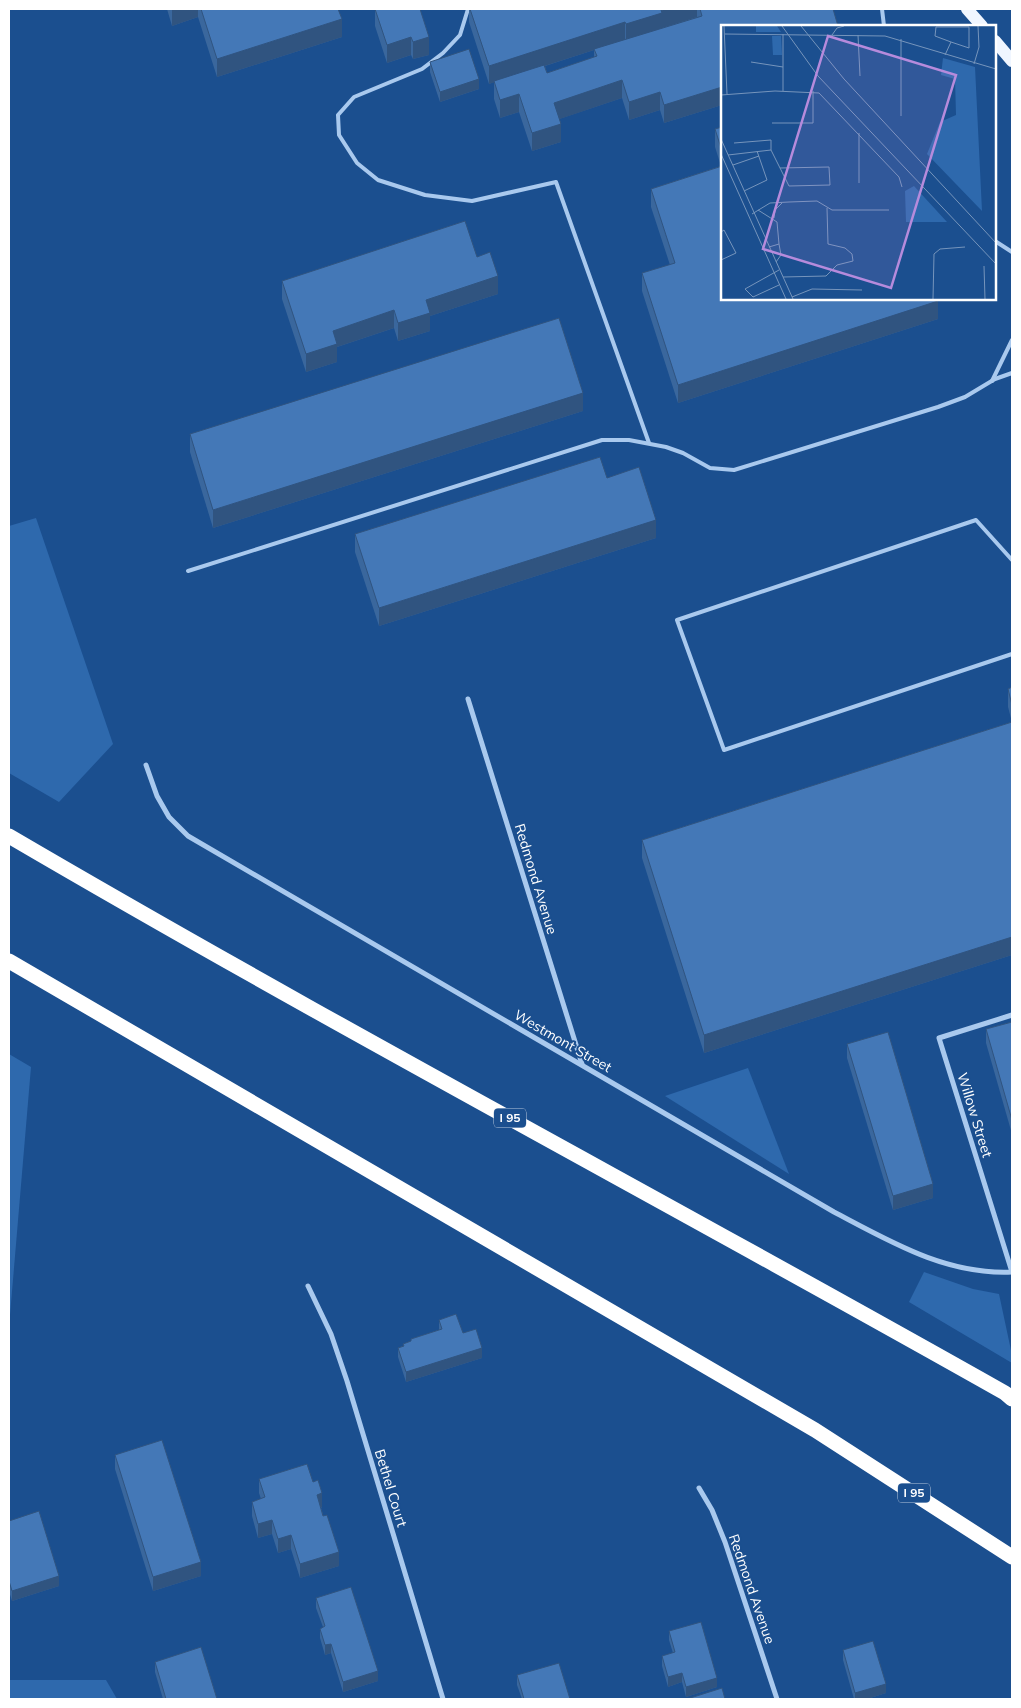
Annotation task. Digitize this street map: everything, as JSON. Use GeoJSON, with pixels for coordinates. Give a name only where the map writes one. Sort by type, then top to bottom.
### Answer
{"type":"FeatureCollection","features":[{"type":"Feature","properties":{"kind":"highway","name":"I 95"},"geometry":{"type":"LineString","coordinates":[[9,836],[211,954],[846,1304],[1005,1393],[1012,1399]]}},
{"type":"Feature","properties":{"kind":"highway","name":"I 95"},"geometry":{"type":"LineString","coordinates":[[9,961],[815,1430],[1012,1557]]}},
{"type":"Feature","properties":{"kind":"main road"},"geometry":{"type":"LineString","coordinates":[[967,9],[980,25]]}},
{"type":"Feature","properties":{"kind":"main road"},"geometry":{"type":"LineString","coordinates":[[996,42],[1012,61]]}},
{"type":"Feature","properties":{"kind":"street","name":"Redmond Avenue"},"geometry":{"type":"LineString","coordinates":[[468,699],[582,1065]]}},
{"type":"Feature","properties":{"kind":"street","name":"Westmont Street"},"geometry":{"type":"LineString","coordinates":[[146,765],[157,796],[169,818],[188,836],[834,1212],[889,1241],[937,1261],[990,1273],[1012,1272]]}},
{"type":"Feature","properties":{"kind":"street","name":"Willow Street"},"geometry":{"type":"LineString","coordinates":[[1012,1015],[939,1038],[1012,1272]]}},
{"type":"Feature","properties":{"kind":"street","name":"Bethel Court"},"geometry":{"type":"LineString","coordinates":[[308,1286],[331,1334],[347,1381],[443,1699]]}},
{"type":"Feature","properties":{"kind":"street","name":"Redmond Avenue"},"geometry":{"type":"LineString","coordinates":[[699,1488],[712,1510],[725,1542],[777,1699]]}},
{"type":"Feature","properties":{"kind":"lane"},"geometry":{"type":"LineString","coordinates":[[468,9],[460,35],[444,53],[422,69],[354,97],[338,115],[339,135],[357,163],[378,180],[425,195],[472,201],[556,182],[649,443]]}},
{"type":"Feature","properties":{"kind":"lane"},"geometry":{"type":"LineString","coordinates":[[882,9],[884,25]]}},
{"type":"Feature","properties":{"kind":"lane"},"geometry":{"type":"LineString","coordinates":[[996,242],[1012,252]]}},
{"type":"Feature","properties":{"kind":"lane"},"geometry":{"type":"LineString","coordinates":[[992,382],[1012,340]]}},
{"type":"Feature","properties":{"kind":"lane"},"geometry":{"type":"LineString","coordinates":[[188,571],[602,440],[630,440],[649,443],[683,453],[710,468],[734,470],[938,407],[965,397],[1012,373]]}},
{"type":"Feature","properties":{"kind":"lane"},"geometry":{"type":"LineString","coordinates":[[1012,560],[976,520],[677,620],[724,750],[1012,654]]}},
{"type":"Feature","properties":{"kind":"shaded area"},"geometry":{"type":"Polygon","coordinates":[[[36,518],[113,744],[59,802],[9,773],[9,526],[36,518]]]}},
{"type":"Feature","properties":{"kind":"shaded area"},"geometry":{"type":"Polygon","coordinates":[[[9,1054],[31,1067],[9,1327],[9,1054]]]}},
{"type":"Feature","properties":{"kind":"shaded area"},"geometry":{"type":"Polygon","coordinates":[[[748,1068],[789,1174],[665,1096],[748,1068]]]}},
{"type":"Feature","properties":{"kind":"shaded area"},"geometry":{"type":"Polygon","coordinates":[[[924,1272],[973,1289],[999,1294],[1012,1363],[909,1302],[924,1272]]]}},
{"type":"Feature","properties":{"kind":"shaded area"},"geometry":{"type":"Polygon","coordinates":[[[9,1680],[106,1680],[117,1699],[9,1699],[9,1680]]]}},
{"type":"Feature","properties":{"kind":"building"},"geometry":{"type":"Polygon","coordinates":[[[201,9],[338,9],[342,19],[217,59],[201,9]]]}},
{"type":"Feature","properties":{"kind":"building"},"geometry":{"type":"Polygon","coordinates":[[[375,9],[420,9],[429,37],[413,42],[411,37],[387,45],[375,9]]]}},
{"type":"Feature","properties":{"kind":"building"},"geometry":{"type":"Polygon","coordinates":[[[470,9],[666,9],[661,10],[662,13],[626,24],[625,22],[489,66],[470,9]]]}},
{"type":"Feature","properties":{"kind":"building"},"geometry":{"type":"Polygon","coordinates":[[[700,9],[833,9],[838,25],[721,25],[721,87],[664,105],[660,92],[629,102],[622,80],[554,103],[561,124],[532,133],[519,94],[500,100],[494,81],[544,65],[547,73],[597,56],[594,49],[702,16],[700,9]]]}},
{"type":"Feature","properties":{"kind":"building"},"geometry":{"type":"Polygon","coordinates":[[[469,49],[479,79],[440,92],[430,62],[469,49]]]}},
{"type":"Feature","properties":{"kind":"building"},"geometry":{"type":"Polygon","coordinates":[[[721,127],[721,148],[715,129],[721,127]]]}},
{"type":"Feature","properties":{"kind":"building"},"geometry":{"type":"Polygon","coordinates":[[[721,166],[721,300],[938,301],[678,385],[642,273],[675,263],[651,189],[721,166]]]}},
{"type":"Feature","properties":{"kind":"building"},"geometry":{"type":"Polygon","coordinates":[[[465,221],[477,257],[490,252],[498,276],[426,300],[430,313],[398,323],[394,310],[333,331],[337,344],[306,354],[282,281],[465,221]]]}},
{"type":"Feature","properties":{"kind":"building"},"geometry":{"type":"Polygon","coordinates":[[[559,318],[583,393],[213,510],[190,434],[559,318]]]}},
{"type":"Feature","properties":{"kind":"building"},"geometry":{"type":"Polygon","coordinates":[[[600,457],[607,478],[639,467],[656,520],[379,608],[355,534],[600,457]]]}},
{"type":"Feature","properties":{"kind":"building"},"geometry":{"type":"Polygon","coordinates":[[[1012,687],[1012,705],[1008,689],[1012,687]]]}},
{"type":"Feature","properties":{"kind":"building"},"geometry":{"type":"Polygon","coordinates":[[[1012,722],[1012,937],[704,1035],[642,840],[1012,722]]]}},
{"type":"Feature","properties":{"kind":"building"},"geometry":{"type":"Polygon","coordinates":[[[1012,1022],[1012,1120],[986,1029],[1012,1022]]]}},
{"type":"Feature","properties":{"kind":"building"},"geometry":{"type":"Polygon","coordinates":[[[888,1032],[933,1184],[893,1196],[847,1044],[888,1032]]]}},
{"type":"Feature","properties":{"kind":"building"},"geometry":{"type":"Polygon","coordinates":[[[456,1314],[463,1333],[476,1329],[482,1348],[406,1372],[398,1348],[404,1346],[403,1344],[411,1341],[411,1339],[442,1329],[439,1320],[456,1314]]]}},
{"type":"Feature","properties":{"kind":"building"},"geometry":{"type":"Polygon","coordinates":[[[162,1440],[201,1562],[153,1577],[115,1455],[162,1440]]]}},
{"type":"Feature","properties":{"kind":"building"},"geometry":{"type":"Polygon","coordinates":[[[307,1464],[313,1482],[318,1480],[322,1493],[317,1495],[323,1516],[327,1515],[339,1552],[300,1564],[291,1535],[278,1539],[272,1520],[258,1524],[252,1502],[265,1497],[259,1479],[307,1464]]]}},
{"type":"Feature","properties":{"kind":"building"},"geometry":{"type":"Polygon","coordinates":[[[39,1511],[59,1576],[12,1591],[9,1581],[9,1521],[39,1511]]]}},
{"type":"Feature","properties":{"kind":"building"},"geometry":{"type":"Polygon","coordinates":[[[351,1587],[378,1671],[343,1682],[331,1644],[325,1645],[320,1629],[325,1626],[316,1598],[351,1587]]]}},
{"type":"Feature","properties":{"kind":"building"},"geometry":{"type":"Polygon","coordinates":[[[701,1622],[717,1678],[686,1687],[682,1673],[668,1677],[662,1656],[675,1652],[669,1631],[701,1622]]]}},
{"type":"Feature","properties":{"kind":"building"},"geometry":{"type":"Polygon","coordinates":[[[873,1641],[886,1684],[855,1693],[843,1650],[873,1641]]]}},
{"type":"Feature","properties":{"kind":"building"},"geometry":{"type":"Polygon","coordinates":[[[201,1647],[217,1699],[166,1699],[155,1662],[201,1647]]]}},
{"type":"Feature","properties":{"kind":"building"},"geometry":{"type":"Polygon","coordinates":[[[559,1663],[570,1699],[524,1699],[517,1675],[559,1663]]]}},
{"type":"Feature","properties":{"kind":"building"},"geometry":{"type":"Polygon","coordinates":[[[722,1688],[725,1699],[687,1699],[722,1688]]]}}]}
